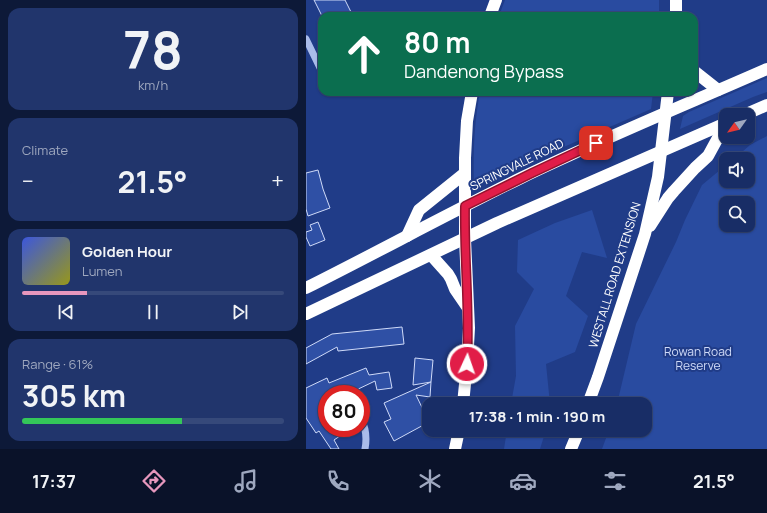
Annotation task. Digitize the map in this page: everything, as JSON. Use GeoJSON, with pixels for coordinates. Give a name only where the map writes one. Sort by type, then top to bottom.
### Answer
{"type":"FeatureCollection","features":[{"type":"Feature","properties":{"kind":"highway"},"geometry":{"type":"LineString","coordinates":[[492,12],[496,0]]}},
{"type":"Feature","properties":{"kind":"highway"},"geometry":{"type":"LineString","coordinates":[[676,0],[676,12]]}},
{"type":"Feature","properties":{"kind":"highway","name":"SPRINGVALE ROAD"},"geometry":{"type":"LineString","coordinates":[[306,288],[465,206],[585,148],[767,69]]}},
{"type":"Feature","properties":{"kind":"highway"},"geometry":{"type":"LineString","coordinates":[[698,74],[718,90]]}},
{"type":"Feature","properties":{"kind":"highway"},"geometry":{"type":"LineString","coordinates":[[464,397],[468,345],[465,173],[466,140],[472,96]]}},
{"type":"Feature","properties":{"kind":"highway","name":"WESTALL ROAD EXTENSION"},"geometry":{"type":"LineString","coordinates":[[591,397],[645,234],[658,177],[667,96]]}},
{"type":"Feature","properties":{"kind":"highway"},"geometry":{"type":"LineString","coordinates":[[755,110],[767,105]]}},
{"type":"Feature","properties":{"kind":"highway"},"geometry":{"type":"LineString","coordinates":[[306,314],[540,204],[719,126]]}},
{"type":"Feature","properties":{"kind":"highway"},"geometry":{"type":"LineString","coordinates":[[645,234],[662,206],[674,191],[708,156],[719,136]]}},
{"type":"Feature","properties":{"kind":"highway"},"geometry":{"type":"LineString","coordinates":[[407,236],[419,210],[465,173]]}},
{"type":"Feature","properties":{"kind":"highway"},"geometry":{"type":"LineString","coordinates":[[431,255],[448,274],[455,290],[468,308]]}},
{"type":"Feature","properties":{"kind":"highway"},"geometry":{"type":"LineString","coordinates":[[455,449],[458,437]]}},
{"type":"Feature","properties":{"kind":"highway"},"geometry":{"type":"LineString","coordinates":[[571,449],[576,437]]}},
{"type":"Feature","properties":{"kind":"street"},"geometry":{"type":"LineString","coordinates":[[306,39],[318,64]]}},
{"type":"Feature","properties":{"kind":"street"},"geometry":{"type":"LineString","coordinates":[[365,449],[366,437]]}},
{"type":"Feature","properties":{"kind":"green space"},"geometry":{"type":"Polygon","coordinates":[[[505,0],[659,0],[659,12],[500,12],[505,0]]]}},
{"type":"Feature","properties":{"kind":"green space"},"geometry":{"type":"Polygon","coordinates":[[[767,78],[767,92],[728,108],[719,108],[719,112],[680,129],[683,116],[767,78]]]}},
{"type":"Feature","properties":{"kind":"green space"},"geometry":{"type":"Polygon","coordinates":[[[479,96],[653,96],[651,109],[474,186],[474,139],[479,96]]]}},
{"type":"Feature","properties":{"kind":"green space","name":"Rowan Road Reserve"},"geometry":{"type":"Polygon","coordinates":[[[767,136],[767,449],[602,449],[606,437],[652,437],[652,397],[619,397],[636,324],[702,185],[719,171],[719,188],[755,188],[755,152],[742,152],[750,145],[755,144],[755,142],[767,136]]]}},
{"type":"Feature","properties":{"kind":"green space"},"geometry":{"type":"Polygon","coordinates":[[[592,210],[607,258],[582,252],[566,296],[588,316],[575,352],[546,364],[549,397],[512,397],[516,376],[515,326],[534,289],[517,272],[518,240],[555,223],[592,210]]]}},
{"type":"Feature","properties":{"kind":"green space"},"geometry":{"type":"Polygon","coordinates":[[[506,437],[544,437],[540,449],[504,449],[506,437]]]}},
{"type":"Feature","properties":{"kind":"building"},"geometry":{"type":"Polygon","coordinates":[[[314,0],[345,0],[351,12],[320,12],[314,0]]]}},
{"type":"Feature","properties":{"kind":"building"},"geometry":{"type":"Polygon","coordinates":[[[318,170],[330,208],[308,216],[306,209],[306,173],[318,170]]]}},
{"type":"Feature","properties":{"kind":"building"},"geometry":{"type":"Polygon","coordinates":[[[318,222],[325,240],[310,246],[306,237],[306,232],[312,230],[310,225],[318,222]]]}},
{"type":"Feature","properties":{"kind":"building"},"geometry":{"type":"Polygon","coordinates":[[[402,327],[404,344],[338,351],[337,347],[306,364],[306,348],[332,334],[402,327]]]}},
{"type":"Feature","properties":{"kind":"building"},"geometry":{"type":"Polygon","coordinates":[[[415,358],[433,360],[431,382],[413,385],[415,358]]]}},
{"type":"Feature","properties":{"kind":"building"},"geometry":{"type":"Polygon","coordinates":[[[366,368],[369,375],[389,372],[392,388],[377,390],[375,381],[367,385],[318,385],[318,432],[316,433],[306,418],[306,388],[327,378],[329,383],[366,368]]]}},
{"type":"Feature","properties":{"kind":"building"},"geometry":{"type":"Polygon","coordinates":[[[431,382],[430,397],[416,395],[422,407],[422,426],[394,441],[384,422],[391,419],[384,403],[431,382]]]}},
{"type":"Feature","properties":{"kind":"building"},"geometry":{"type":"Polygon","coordinates":[[[323,437],[338,437],[334,440],[339,449],[331,449],[323,437]]]}},
{"type":"Feature","properties":{"kind":"route"},"geometry":{"type":"LineString","coordinates":[[467,364],[469,328],[465,206],[596,143]]}}]}
